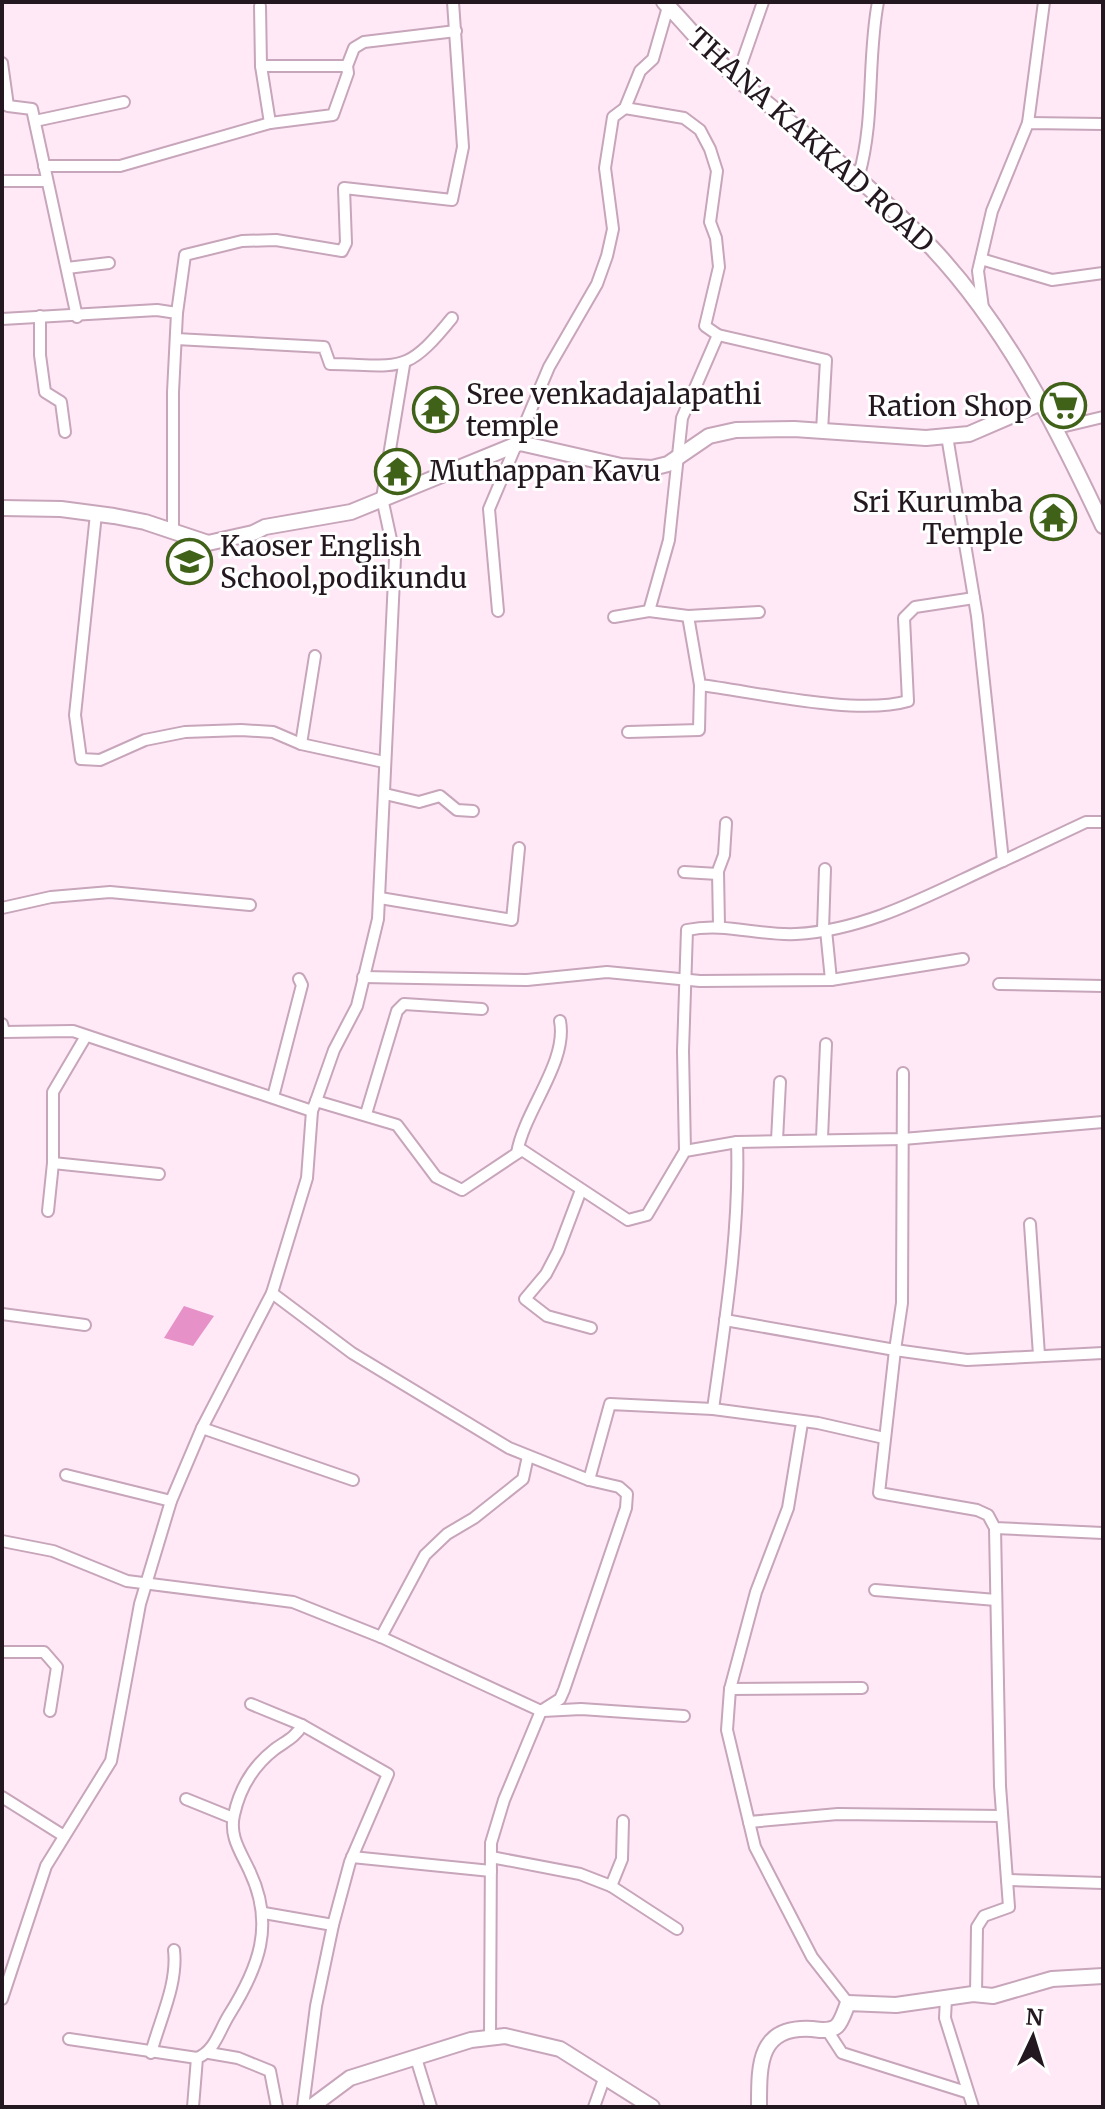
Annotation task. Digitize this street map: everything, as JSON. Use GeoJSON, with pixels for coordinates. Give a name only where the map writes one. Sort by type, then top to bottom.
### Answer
{"type":"FeatureCollection","features":[{"type":"Feature","properties":{"kind":"main road","name":"THANA KAKKAD ROAD"},"geometry":{"type":"LineString","coordinates":[[665,3],[733,74],[859,175],[933,249],[983,309],[1057,428],[1103,526]]}},
{"type":"Feature","properties":{"kind":"main road"},"geometry":{"type":"LineString","coordinates":[[2,508],[96,514],[145,522],[208,543],[253,533],[265,527],[351,512],[520,443],[542,445],[621,466],[652,468],[668,464],[709,436],[736,430],[822,431],[926,438],[990,428],[1041,403]]}},
{"type":"Feature","properties":{"kind":"main road"},"geometry":{"type":"LineString","coordinates":[[759,2107],[759,2073],[769,2042],[781,2032],[794,2028],[827,2030],[838,2025],[848,2003],[896,2005],[976,1994],[993,1996],[1052,1979],[1103,1976]]}},
{"type":"Feature","properties":{"kind":"main road"},"geometry":{"type":"LineString","coordinates":[[311,2107],[350,2078],[471,2040],[505,2036],[560,2049],[652,2107]]}},
{"type":"Feature","properties":{"kind":"street"},"geometry":{"type":"LineString","coordinates":[[173,532],[177,313],[185,255],[242,241],[276,240],[342,251],[346,243],[344,188],[452,200],[463,147],[453,2]]}},
{"type":"Feature","properties":{"kind":"street"},"geometry":{"type":"LineString","coordinates":[[733,74],[741,65],[763,2]]}},
{"type":"Feature","properties":{"kind":"street"},"geometry":{"type":"LineString","coordinates":[[859,175],[869,125],[871,48],[878,2]]}},
{"type":"Feature","properties":{"kind":"street"},"geometry":{"type":"LineString","coordinates":[[983,309],[978,271],[992,211],[1028,123],[1044,2]]}},
{"type":"Feature","properties":{"kind":"street"},"geometry":{"type":"LineString","coordinates":[[498,611],[489,509],[520,443],[524,423],[549,367],[597,284],[607,256],[613,229],[605,168],[613,117],[625,108],[640,71],[653,59],[665,3]]}},
{"type":"Feature","properties":{"kind":"street"},"geometry":{"type":"LineString","coordinates":[[260,6],[261,66],[270,123]]}},
{"type":"Feature","properties":{"kind":"street"},"geometry":{"type":"LineString","coordinates":[[44,166],[120,166],[270,123],[333,115],[354,48],[364,42],[456,31]]}},
{"type":"Feature","properties":{"kind":"street"},"geometry":{"type":"LineString","coordinates":[[2,63],[8,106],[32,109],[77,317]]}},
{"type":"Feature","properties":{"kind":"street"},"geometry":{"type":"LineString","coordinates":[[261,66],[347,66]]}},
{"type":"Feature","properties":{"kind":"street"},"geometry":{"type":"LineString","coordinates":[[35,121],[124,102]]}},
{"type":"Feature","properties":{"kind":"street"},"geometry":{"type":"LineString","coordinates":[[625,108],[684,118],[700,130],[717,171],[710,222],[719,267],[717,289],[705,326],[718,335],[826,360],[822,431]]}},
{"type":"Feature","properties":{"kind":"street"},"geometry":{"type":"LineString","coordinates":[[1028,123],[1103,124]]}},
{"type":"Feature","properties":{"kind":"street"},"geometry":{"type":"LineString","coordinates":[[2,181],[47,181]]}},
{"type":"Feature","properties":{"kind":"street"},"geometry":{"type":"LineString","coordinates":[[981,259],[1052,280],[1103,273]]}},
{"type":"Feature","properties":{"kind":"street"},"geometry":{"type":"LineString","coordinates":[[67,268],[109,263]]}},
{"type":"Feature","properties":{"kind":"street"},"geometry":{"type":"LineString","coordinates":[[2,319],[157,310],[177,313]]}},
{"type":"Feature","properties":{"kind":"street"},"geometry":{"type":"LineString","coordinates":[[40,316],[40,355],[45,392],[61,402],[65,432]]}},
{"type":"Feature","properties":{"kind":"street"},"geometry":{"type":"LineString","coordinates":[[176,339],[324,347],[330,364],[404,365],[430,345],[452,318]]}},
{"type":"Feature","properties":{"kind":"street"},"geometry":{"type":"LineString","coordinates":[[649,611],[669,540],[682,418],[718,335]]}},
{"type":"Feature","properties":{"kind":"street"},"geometry":{"type":"LineString","coordinates":[[2,1999],[46,1866],[111,1761],[146,1583],[171,1501],[202,1428],[272,1293],[307,1178],[314,1106],[334,1050],[357,1006],[378,919],[380,898],[395,558],[382,498],[404,365]]}},
{"type":"Feature","properties":{"kind":"street"},"geometry":{"type":"LineString","coordinates":[[1057,428],[1103,417]]}},
{"type":"Feature","properties":{"kind":"street"},"geometry":{"type":"LineString","coordinates":[[947,436],[974,598],[1003,861]]}},
{"type":"Feature","properties":{"kind":"street"},"geometry":{"type":"LineString","coordinates":[[96,514],[75,715],[81,759],[100,760],[145,740],[185,732],[273,732],[301,744],[384,762]]}},
{"type":"Feature","properties":{"kind":"street"},"geometry":{"type":"LineString","coordinates":[[700,685],[831,702],[892,705],[908,701],[904,618],[915,607],[974,598]]}},
{"type":"Feature","properties":{"kind":"street"},"geometry":{"type":"LineString","coordinates":[[614,617],[649,611],[688,616],[759,612]]}},
{"type":"Feature","properties":{"kind":"street"},"geometry":{"type":"LineString","coordinates":[[628,732],[699,730],[700,685],[688,616]]}},
{"type":"Feature","properties":{"kind":"street"},"geometry":{"type":"LineString","coordinates":[[301,744],[315,656]]}},
{"type":"Feature","properties":{"kind":"street"},"geometry":{"type":"LineString","coordinates":[[385,794],[419,802],[440,796],[457,810],[473,811]]}},
{"type":"Feature","properties":{"kind":"street"},"geometry":{"type":"LineString","coordinates":[[2,1024],[4,1032],[73,1031],[273,1097],[366,1114],[397,1125],[436,1177],[462,1190],[522,1150],[628,1220],[638,1219],[647,1215],[685,1151],[687,930],[719,926],[794,934],[861,925],[1086,822],[1103,822]]}},
{"type":"Feature","properties":{"kind":"street"},"geometry":{"type":"LineString","coordinates":[[719,926],[718,874],[724,855],[726,823]]}},
{"type":"Feature","properties":{"kind":"street"},"geometry":{"type":"LineString","coordinates":[[380,898],[512,920],[519,848]]}},
{"type":"Feature","properties":{"kind":"street"},"geometry":{"type":"LineString","coordinates":[[825,869],[824,930],[831,980]]}},
{"type":"Feature","properties":{"kind":"street"},"geometry":{"type":"LineString","coordinates":[[684,872],[718,874]]}},
{"type":"Feature","properties":{"kind":"street"},"geometry":{"type":"LineString","coordinates":[[2,908],[51,897],[110,892],[250,905]]}},
{"type":"Feature","properties":{"kind":"street"},"geometry":{"type":"LineString","coordinates":[[363,977],[527,980],[607,972],[686,979],[831,980],[963,959]]}},
{"type":"Feature","properties":{"kind":"street"},"geometry":{"type":"LineString","coordinates":[[273,1097],[302,985],[299,979]]}},
{"type":"Feature","properties":{"kind":"street"},"geometry":{"type":"LineString","coordinates":[[999,984],[1103,986]]}},
{"type":"Feature","properties":{"kind":"street"},"geometry":{"type":"LineString","coordinates":[[366,1114],[397,1011],[404,1004],[482,1009]]}},
{"type":"Feature","properties":{"kind":"street"},"geometry":{"type":"LineString","coordinates":[[517,1153],[540,1090],[554,1064],[560,1021]]}},
{"type":"Feature","properties":{"kind":"street"},"geometry":{"type":"LineString","coordinates":[[48,1211],[53,1163],[53,1092],[86,1036]]}},
{"type":"Feature","properties":{"kind":"street"},"geometry":{"type":"LineString","coordinates":[[822,1138],[826,1044]]}},
{"type":"Feature","properties":{"kind":"street"},"geometry":{"type":"LineString","coordinates":[[903,1073],[902,1303],[879,1493],[977,1510],[988,1515],[995,1528],[1002,1816],[1009,1907],[984,1916],[977,1927],[976,1994]]}},
{"type":"Feature","properties":{"kind":"street"},"geometry":{"type":"LineString","coordinates":[[777,1140],[780,1082]]}},
{"type":"Feature","properties":{"kind":"street"},"geometry":{"type":"LineString","coordinates":[[685,1151],[737,1142],[822,1138],[903,1139],[1103,1122]]}},
{"type":"Feature","properties":{"kind":"street"},"geometry":{"type":"LineString","coordinates":[[713,1409],[725,1320],[738,1174],[737,1142]]}},
{"type":"Feature","properties":{"kind":"street"},"geometry":{"type":"LineString","coordinates":[[53,1163],[159,1174]]}},
{"type":"Feature","properties":{"kind":"street"},"geometry":{"type":"LineString","coordinates":[[581,1190],[558,1251],[546,1274],[525,1299],[547,1316],[591,1328]]}},
{"type":"Feature","properties":{"kind":"street"},"geometry":{"type":"LineString","coordinates":[[1030,1224],[1039,1355]]}},
{"type":"Feature","properties":{"kind":"street"},"geometry":{"type":"LineString","coordinates":[[272,1293],[352,1353],[509,1448],[589,1480],[619,1487],[627,1494],[626,1508],[564,1690],[560,1699],[541,1711],[504,1800],[491,1843],[490,2038]]}},
{"type":"Feature","properties":{"kind":"street"},"geometry":{"type":"LineString","coordinates":[[2,1314],[85,1325]]}},
{"type":"Feature","properties":{"kind":"street"},"geometry":{"type":"LineString","coordinates":[[725,1320],[967,1360],[1103,1353]]}},
{"type":"Feature","properties":{"kind":"street"},"geometry":{"type":"LineString","coordinates":[[589,1480],[610,1404],[713,1409],[818,1423],[884,1438]]}},
{"type":"Feature","properties":{"kind":"street"},"geometry":{"type":"LineString","coordinates":[[802,1423],[788,1508],[756,1592],[730,1689],[727,1730],[755,1847],[812,1957],[848,2003]]}},
{"type":"Feature","properties":{"kind":"street"},"geometry":{"type":"LineString","coordinates":[[202,1428],[353,1480]]}},
{"type":"Feature","properties":{"kind":"street"},"geometry":{"type":"LineString","coordinates":[[381,1637],[425,1555],[447,1534],[474,1518],[523,1479],[528,1456]]}},
{"type":"Feature","properties":{"kind":"street"},"geometry":{"type":"LineString","coordinates":[[66,1475],[171,1501]]}},
{"type":"Feature","properties":{"kind":"street"},"geometry":{"type":"LineString","coordinates":[[995,1528],[1103,1533]]}},
{"type":"Feature","properties":{"kind":"street"},"geometry":{"type":"LineString","coordinates":[[2,1541],[53,1551],[127,1581],[293,1602],[381,1637],[541,1711],[581,1709],[684,1716]]}},
{"type":"Feature","properties":{"kind":"street"},"geometry":{"type":"LineString","coordinates":[[875,1590],[996,1600]]}},
{"type":"Feature","properties":{"kind":"street"},"geometry":{"type":"LineString","coordinates":[[2,1652],[44,1652],[57,1667],[50,1711]]}},
{"type":"Feature","properties":{"kind":"street"},"geometry":{"type":"LineString","coordinates":[[730,1689],[862,1688]]}},
{"type":"Feature","properties":{"kind":"street"},"geometry":{"type":"LineString","coordinates":[[251,1704],[302,1725],[388,1774],[352,1857],[333,1925],[316,2006],[303,2107]]}},
{"type":"Feature","properties":{"kind":"street"},"geometry":{"type":"LineString","coordinates":[[209,2053],[256,1959],[265,1921],[255,1884],[233,1836],[233,1818],[250,1771],[297,1734],[302,1725]]}},
{"type":"Feature","properties":{"kind":"street"},"geometry":{"type":"LineString","coordinates":[[2,1797],[64,1836]]}},
{"type":"Feature","properties":{"kind":"street"},"geometry":{"type":"LineString","coordinates":[[186,1799],[233,1818]]}},
{"type":"Feature","properties":{"kind":"street"},"geometry":{"type":"LineString","coordinates":[[749,1822],[838,1814],[1002,1816]]}},
{"type":"Feature","properties":{"kind":"street"},"geometry":{"type":"LineString","coordinates":[[611,1886],[622,1859],[623,1821]]}},
{"type":"Feature","properties":{"kind":"street"},"geometry":{"type":"LineString","coordinates":[[352,1857],[491,1871]]}},
{"type":"Feature","properties":{"kind":"street"},"geometry":{"type":"LineString","coordinates":[[491,1857],[547,1865],[611,1886],[677,1929]]}},
{"type":"Feature","properties":{"kind":"street"},"geometry":{"type":"LineString","coordinates":[[1007,1880],[1103,1883]]}},
{"type":"Feature","properties":{"kind":"street"},"geometry":{"type":"LineString","coordinates":[[264,1913],[333,1925]]}},
{"type":"Feature","properties":{"kind":"street"},"geometry":{"type":"LineString","coordinates":[[151,2053],[167,1994],[176,1979],[174,1950]]}},
{"type":"Feature","properties":{"kind":"street"},"geometry":{"type":"LineString","coordinates":[[946,1998],[945,2018],[973,2107]]}},
{"type":"Feature","properties":{"kind":"street"},"geometry":{"type":"LineString","coordinates":[[827,2030],[842,2053],[966,2092]]}},
{"type":"Feature","properties":{"kind":"street"},"geometry":{"type":"LineString","coordinates":[[69,2039],[151,2053],[197,2058],[209,2053],[238,2058],[270,2071],[277,2107]]}},
{"type":"Feature","properties":{"kind":"street"},"geometry":{"type":"LineString","coordinates":[[193,2107],[197,2058]]}},
{"type":"Feature","properties":{"kind":"street"},"geometry":{"type":"LineString","coordinates":[[416,2058],[431,2107]]}},
{"type":"Feature","properties":{"kind":"street"},"geometry":{"type":"LineString","coordinates":[[594,2107],[604,2079]]}},
{"type":"Feature","properties":{"kind":"shaded area"},"geometry":{"type":"Polygon","coordinates":[[[184,1306],[214,1316],[193,1346],[164,1338],[184,1306]]]}},
{"type":"Feature","properties":{"kind":"place","name":"Ration Shop"},"geometry":{"type":"Point","coordinates":[1063,406]}},
{"type":"Feature","properties":{"kind":"place","name":"Sree venkadajalapathi temple"},"geometry":{"type":"Point","coordinates":[435,410]}},
{"type":"Feature","properties":{"kind":"place","name":"Muthappan Kavu"},"geometry":{"type":"Point","coordinates":[398,471]}},
{"type":"Feature","properties":{"kind":"place","name":"Sri Kurumba Temple"},"geometry":{"type":"Point","coordinates":[1054,518]}},
{"type":"Feature","properties":{"kind":"place","name":"Kaoser English School,podikundu"},"geometry":{"type":"Point","coordinates":[189,562]}}]}
